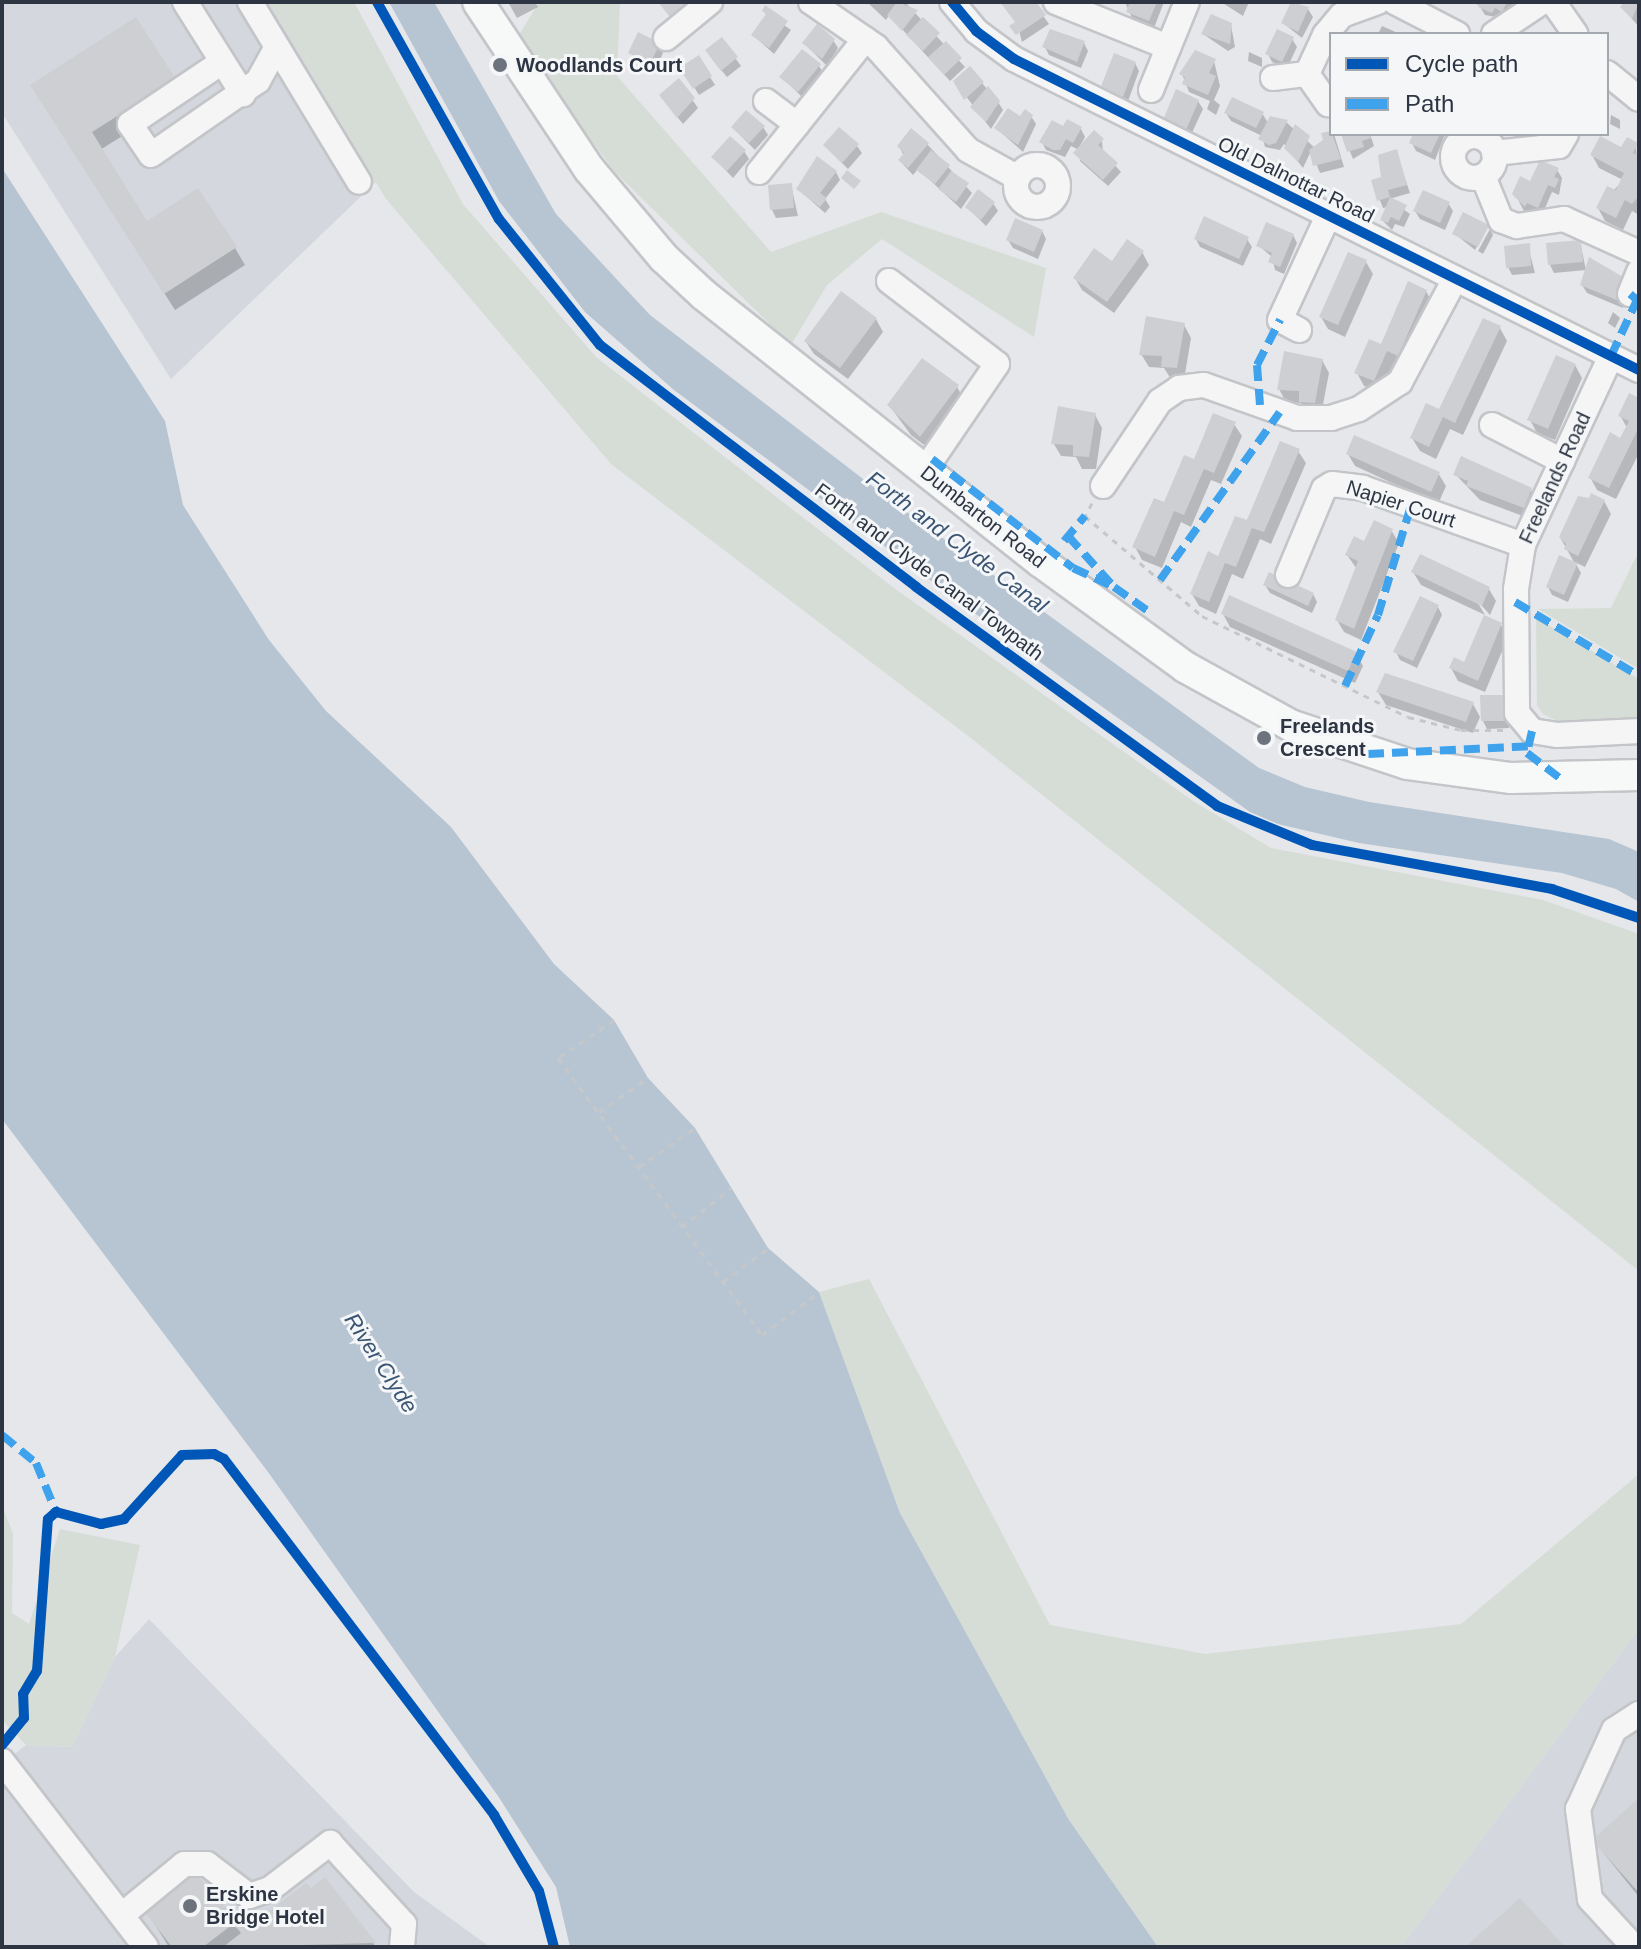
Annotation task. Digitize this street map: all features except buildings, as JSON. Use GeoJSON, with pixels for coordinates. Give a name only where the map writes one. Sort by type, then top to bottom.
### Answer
{"type":"FeatureCollection","features":[{"type":"Feature","properties":{"kind":"main road","name":"Dumbarton Road"},"geometry":{"type":"LineString","coordinates":[[478,2],[574,149],[664,258],[734,322],[924,471],[1185,667],[1315,736],[1407,764],[1479,776],[1639,775]]}},
{"type":"Feature","properties":{"kind":"street"},"geometry":{"type":"LineString","coordinates":[[185,2],[243,94]]}},
{"type":"Feature","properties":{"kind":"street"},"geometry":{"type":"LineString","coordinates":[[250,2],[359,182]]}},
{"type":"Feature","properties":{"kind":"street"},"geometry":{"type":"LineString","coordinates":[[811,2],[865,39],[968,150],[1018,178]]}},
{"type":"Feature","properties":{"kind":"street"},"geometry":{"type":"LineString","coordinates":[[1056,2],[1168,47]]}},
{"type":"Feature","properties":{"kind":"street"},"geometry":{"type":"LineString","coordinates":[[1151,90],[1187,2]]}},
{"type":"Feature","properties":{"kind":"street"},"geometry":{"type":"LineString","coordinates":[[1307,74],[1325,35],[1342,15],[1378,2]]}},
{"type":"Feature","properties":{"kind":"street"},"geometry":{"type":"LineString","coordinates":[[1395,2],[1453,32]]}},
{"type":"Feature","properties":{"kind":"street"},"geometry":{"type":"LineString","coordinates":[[1497,32],[1542,2]]}},
{"type":"Feature","properties":{"kind":"street"},"geometry":{"type":"LineString","coordinates":[[1553,2],[1574,32]]}},
{"type":"Feature","properties":{"kind":"street","name":"Old Dalnottar Road"},"geometry":{"type":"LineString","coordinates":[[955,3],[976,31],[1014,59],[1639,370]]}},
{"type":"Feature","properties":{"kind":"street"},"geometry":{"type":"LineString","coordinates":[[666,38],[713,8]]}},
{"type":"Feature","properties":{"kind":"street"},"geometry":{"type":"LineString","coordinates":[[759,172],[865,39]]}},
{"type":"Feature","properties":{"kind":"street"},"geometry":{"type":"LineString","coordinates":[[222,62],[130,124],[151,155],[243,94],[258,81],[277,47]]}},
{"type":"Feature","properties":{"kind":"street"},"geometry":{"type":"LineString","coordinates":[[1273,78],[1307,74]]}},
{"type":"Feature","properties":{"kind":"street"},"geometry":{"type":"LineString","coordinates":[[1307,74],[1328,104]]}},
{"type":"Feature","properties":{"kind":"street"},"geometry":{"type":"LineString","coordinates":[[1609,75],[1639,99]]}},
{"type":"Feature","properties":{"kind":"street"},"geometry":{"type":"LineString","coordinates":[[766,101],[797,124]]}},
{"type":"Feature","properties":{"kind":"street"},"geometry":{"type":"LineString","coordinates":[[1473,136],[1455,147],[1455,165],[1466,176],[1483,176],[1492,168],[1494,153]]}},
{"type":"Feature","properties":{"kind":"street"},"geometry":{"type":"LineString","coordinates":[[1476,136],[1494,153],[1559,146],[1565,136]]}},
{"type":"Feature","properties":{"kind":"street"},"geometry":{"type":"LineString","coordinates":[[1483,176],[1494,210],[1501,220],[1517,226],[1564,219],[1639,253]]}},
{"type":"Feature","properties":{"kind":"street"},"geometry":{"type":"LineString","coordinates":[[1299,330],[1280,320],[1328,216]]}},
{"type":"Feature","properties":{"kind":"street"},"geometry":{"type":"LineString","coordinates":[[1103,486],[1160,401],[1179,388],[1204,385],[1297,418],[1331,418],[1359,409],[1400,382],[1455,279]]}},
{"type":"Feature","properties":{"kind":"street"},"geometry":{"type":"LineString","coordinates":[[889,281],[997,364],[924,471]]}},
{"type":"Feature","properties":{"kind":"street","name":"Freelands Road"},"geometry":{"type":"LineString","coordinates":[[1532,731],[1517,713],[1515,674],[1516,589],[1523,545],[1611,356]]}},
{"type":"Feature","properties":{"kind":"street"},"geometry":{"type":"LineString","coordinates":[[1492,425],[1562,461]]}},
{"type":"Feature","properties":{"kind":"street","name":"Napier Court"},"geometry":{"type":"LineString","coordinates":[[1288,575],[1324,489],[1332,484],[1363,488],[1523,545]]}},
{"type":"Feature","properties":{"kind":"street"},"geometry":{"type":"LineString","coordinates":[[1532,731],[1558,735],[1639,731]]}},
{"type":"Feature","properties":{"kind":"street"},"geometry":{"type":"LineString","coordinates":[[1634,1947],[1590,1899],[1578,1809],[1614,1730],[1639,1714]]}},
{"type":"Feature","properties":{"kind":"street"},"geometry":{"type":"LineString","coordinates":[[2,1761],[146,1947]]}},
{"type":"Feature","properties":{"kind":"street"},"geometry":{"type":"LineString","coordinates":[[122,1915],[184,1864],[207,1864],[249,1896],[270,1889],[330,1843],[404,1924],[402,1947]]}},
{"type":"Feature","properties":{"kind":"path"},"geometry":{"type":"LineString","coordinates":[[1103,486],[1085,516],[1202,616],[1408,717],[1461,730],[1532,731]]}},
{"type":"Feature","properties":{"kind":"path"},"geometry":{"type":"LineString","coordinates":[[614,1020],[558,1058],[762,1335],[819,1292]]}},
{"type":"Feature","properties":{"kind":"path"},"geometry":{"type":"LineString","coordinates":[[598,1112],[648,1078]]}},
{"type":"Feature","properties":{"kind":"path"},"geometry":{"type":"LineString","coordinates":[[639,1168],[695,1128]]}},
{"type":"Feature","properties":{"kind":"path"},"geometry":{"type":"LineString","coordinates":[[682,1227],[731,1188]]}},
{"type":"Feature","properties":{"kind":"path"},"geometry":{"type":"LineString","coordinates":[[723,1282],[768,1248]]}},
{"type":"Feature","properties":{"kind":"shaded area"},"geometry":{"type":"Polygon","coordinates":[[[2,2],[269,2],[376,182],[171,379],[2,113],[2,2]]]}},
{"type":"Feature","properties":{"kind":"shaded area"},"geometry":{"type":"Polygon","coordinates":[[[269,2],[354,2],[463,204],[596,357],[894,588],[1193,801],[1271,848],[1543,900],[1639,934],[1639,1271],[972,739],[611,464],[386,199],[269,2]]]}},
{"type":"Feature","properties":{"kind":"shaded area"},"geometry":{"type":"Polygon","coordinates":[[[539,2],[620,2],[617,76],[771,252],[881,212],[1046,268],[1034,337],[882,239],[827,285],[791,345],[615,172],[516,40],[539,2]]]}},
{"type":"Feature","properties":{"kind":"shaded area"},"geometry":{"type":"Polygon","coordinates":[[[1639,551],[1639,669],[1538,609],[1611,608],[1639,551]]]}},
{"type":"Feature","properties":{"kind":"shaded area"},"geometry":{"type":"Polygon","coordinates":[[[1536,618],[1639,679],[1639,717],[1562,723],[1543,714],[1537,705],[1536,618]]]}},
{"type":"Feature","properties":{"kind":"shaded area"},"geometry":{"type":"Polygon","coordinates":[[[869,1279],[1050,1625],[1205,1654],[1461,1624],[1639,1474],[1639,1629],[1401,1947],[1158,1947],[1069,1820],[900,1513],[819,1292],[869,1279]]]}},
{"type":"Feature","properties":{"kind":"shaded area"},"geometry":{"type":"Polygon","coordinates":[[[2,1506],[13,1533],[12,1613],[29,1624],[60,1529],[140,1545],[115,1657],[72,1747],[26,1745],[2,1720],[2,1506]]]}},
{"type":"Feature","properties":{"kind":"shaded area"},"geometry":{"type":"Polygon","coordinates":[[[149,1619],[414,1892],[490,1947],[2,1947],[2,1764],[26,1745],[72,1747],[115,1657],[149,1619]]]}},
{"type":"Feature","properties":{"kind":"shaded area"},"geometry":{"type":"Polygon","coordinates":[[[1639,1629],[1639,1947],[1401,1947],[1639,1629]]]}},
{"type":"Feature","properties":{"kind":"water"},"geometry":{"type":"Polygon","coordinates":[[[389,2],[434,2],[556,214],[650,315],[893,502],[1259,768],[1305,787],[1369,802],[1609,839],[1639,852],[1639,902],[1616,889],[1562,873],[1359,843],[1278,824],[1250,812],[1066,681],[674,390],[585,312],[499,201],[389,2]]]}},
{"type":"Feature","properties":{"kind":"water","name":"River Clyde"},"geometry":{"type":"Polygon","coordinates":[[[2,168],[165,421],[183,505],[269,640],[326,711],[451,827],[554,964],[614,1020],[648,1078],[695,1128],[768,1248],[819,1292],[900,1513],[1069,1820],[1158,1947],[570,1947],[556,1887],[498,1796],[268,1472],[2,1119],[2,168]]]}},
{"type":"Feature","properties":{"kind":"marked path"},"geometry":{"type":"LineString","coordinates":[[1611,356],[1637,300],[1630,294]]}},
{"type":"Feature","properties":{"kind":"marked path"},"geometry":{"type":"LineString","coordinates":[[1260,405],[1257,365],[1280,320]]}},
{"type":"Feature","properties":{"kind":"marked path"},"geometry":{"type":"LineString","coordinates":[[1160,580],[1280,412]]}},
{"type":"Feature","properties":{"kind":"marked path"},"geometry":{"type":"LineString","coordinates":[[932,459],[1073,568],[1114,587]]}},
{"type":"Feature","properties":{"kind":"marked path"},"geometry":{"type":"LineString","coordinates":[[1345,686],[1378,615],[1411,506]]}},
{"type":"Feature","properties":{"kind":"marked path"},"geometry":{"type":"LineString","coordinates":[[1064,541],[1085,516]]}},
{"type":"Feature","properties":{"kind":"marked path"},"geometry":{"type":"LineString","coordinates":[[1068,536],[1114,587],[1148,611]]}},
{"type":"Feature","properties":{"kind":"marked path"},"geometry":{"type":"LineString","coordinates":[[1515,602],[1639,676]]}},
{"type":"Feature","properties":{"kind":"marked path"},"geometry":{"type":"LineString","coordinates":[[1532,731],[1527,753],[1561,779]]}},
{"type":"Feature","properties":{"kind":"marked path"},"geometry":{"type":"LineString","coordinates":[[1368,754],[1529,746]]}},
{"type":"Feature","properties":{"kind":"marked path"},"geometry":{"type":"LineString","coordinates":[[2,1435],[36,1463],[56,1512]]}},
{"type":"Feature","properties":{"kind":"cycle path","name":"Forth and Clyde Canal Towpath"},"geometry":{"type":"LineString","coordinates":[[377,2],[499,219],[600,345],[916,587],[1217,806],[1312,845],[1552,889],[1639,918]]}},
{"type":"Feature","properties":{"kind":"cycle path"},"geometry":{"type":"LineString","coordinates":[[952,2],[976,31],[1014,59],[1639,370]]}},
{"type":"Feature","properties":{"kind":"cycle path"},"geometry":{"type":"LineString","coordinates":[[2,1745],[24,1718],[23,1694],[37,1671],[48,1519],[56,1512],[101,1524],[124,1519],[182,1455],[214,1454],[224,1459],[494,1815],[539,1891],[554,1947]]}},
{"type":"Feature","properties":{"kind":"place","name":"Woodlands Court"},"geometry":{"type":"Point","coordinates":[500,65]}},
{"type":"Feature","properties":{"kind":"place","name":"Freelands Crescent"},"geometry":{"type":"Point","coordinates":[1264,738]}},
{"type":"Feature","properties":{"kind":"place","name":"Erskine Bridge Hotel"},"geometry":{"type":"Point","coordinates":[190,1906]}},
{"type":"Feature","properties":{"kind":"water label","name":"Forth and Clyde Canal"},"geometry":{"type":"Point","coordinates":[957,542]}}]}
